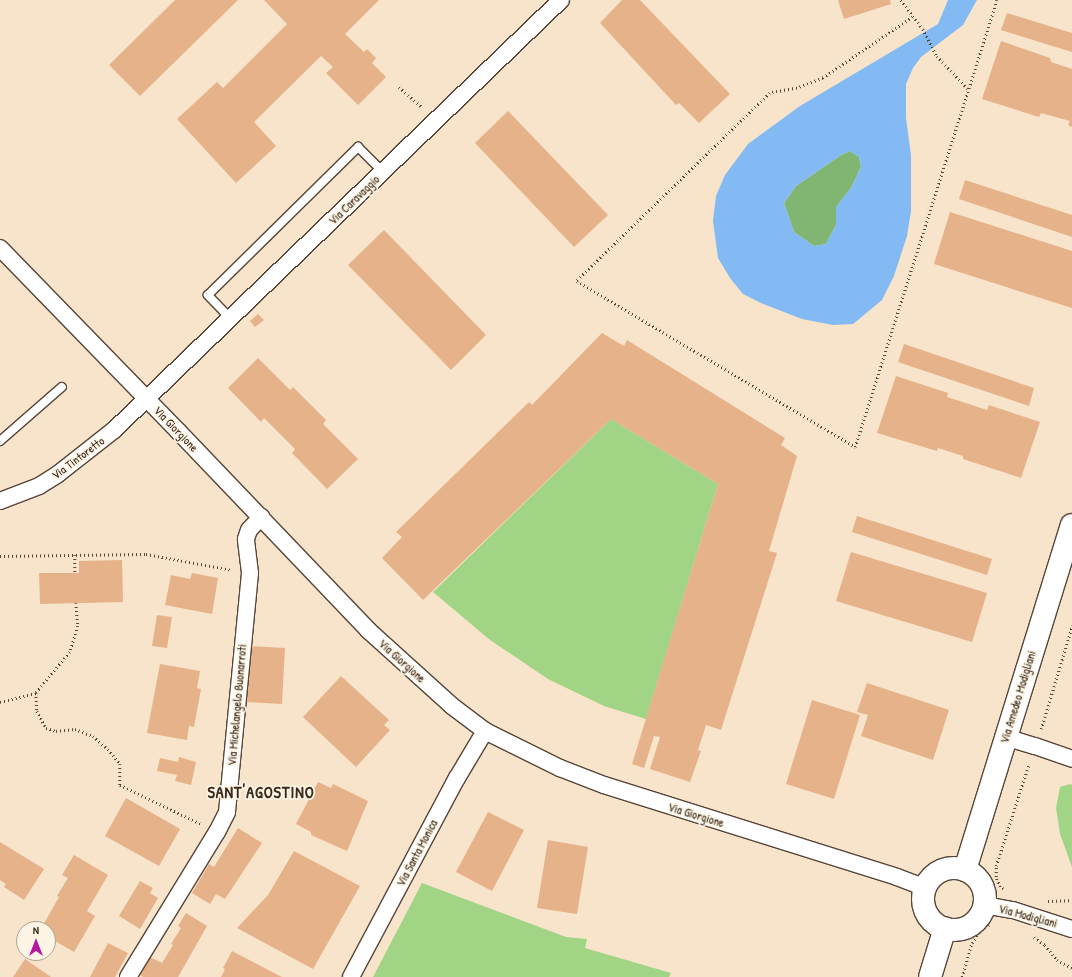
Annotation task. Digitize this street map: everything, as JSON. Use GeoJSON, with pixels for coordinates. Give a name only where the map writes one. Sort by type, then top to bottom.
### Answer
{"type":"FeatureCollection","features":[{"type":"Feature","properties":{"kind":"street","name":"Via Caravaggio"},"geometry":{"type":"LineString","coordinates":[[146,399],[561,0]]}},
{"type":"Feature","properties":{"kind":"street","name":"Via Giorgione"},"geometry":{"type":"LineString","coordinates":[[0,248],[261,517],[368,630],[452,706],[485,731],[560,768],[604,785],[897,877],[925,888]]}},
{"type":"Feature","properties":{"kind":"street","name":"Via Tintoretto"},"geometry":{"type":"LineString","coordinates":[[0,501],[39,486],[64,470],[114,430],[146,399]]}},
{"type":"Feature","properties":{"kind":"street","name":"Via Michelangelo Buonarroti"},"geometry":{"type":"LineString","coordinates":[[128,977],[217,832],[227,812],[250,573],[246,539],[249,530],[261,517]]}},
{"type":"Feature","properties":{"kind":"street","name":"Via Amedeo Modigliani"},"geometry":{"type":"LineString","coordinates":[[965,870],[1072,524]]}},
{"type":"Feature","properties":{"kind":"street","name":"Via Santa Monica"},"geometry":{"type":"LineString","coordinates":[[351,977],[453,784],[485,731]]}},
{"type":"Feature","properties":{"kind":"street"},"geometry":{"type":"LineString","coordinates":[[1005,738],[1035,746],[1072,759]]}},
{"type":"Feature","properties":{"kind":"street"},"geometry":{"type":"LineString","coordinates":[[954,868],[965,870],[976,876],[982,885],[989,915],[979,918],[971,925],[956,930],[945,928],[936,924],[925,909],[923,899],[925,888],[933,876],[943,870],[954,868]]}},
{"type":"Feature","properties":{"kind":"street","name":"Via Modigliani"},"geometry":{"type":"LineString","coordinates":[[989,915],[1013,910],[1072,929]]}},
{"type":"Feature","properties":{"kind":"street"},"geometry":{"type":"LineString","coordinates":[[930,977],[945,928]]}},
{"type":"Feature","properties":{"kind":"lane"},"geometry":{"type":"LineString","coordinates":[[230,318],[208,295],[358,147],[383,172]]}},
{"type":"Feature","properties":{"kind":"lane"},"geometry":{"type":"LineString","coordinates":[[0,441],[62,388]]}},
{"type":"Feature","properties":{"kind":"path"},"geometry":{"type":"LineString","coordinates":[[901,0],[913,18],[923,29],[937,56],[968,89]]}},
{"type":"Feature","properties":{"kind":"path"},"geometry":{"type":"LineString","coordinates":[[913,18],[823,78],[797,88],[770,93],[577,281],[855,447],[997,0]]}},
{"type":"Feature","properties":{"kind":"path"},"geometry":{"type":"LineString","coordinates":[[0,556],[146,554],[250,573]]}},
{"type":"Feature","properties":{"kind":"path"},"geometry":{"type":"LineString","coordinates":[[75,555],[75,573]]}},
{"type":"Feature","properties":{"kind":"path"},"geometry":{"type":"LineString","coordinates":[[0,702],[36,693],[70,652],[78,626],[76,603]]}},
{"type":"Feature","properties":{"kind":"path"},"geometry":{"type":"LineString","coordinates":[[1013,910],[1018,896],[1000,888],[996,877],[996,866],[1072,626]]}},
{"type":"Feature","properties":{"kind":"path"},"geometry":{"type":"LineString","coordinates":[[36,693],[37,711],[46,728],[56,731],[75,729],[93,736],[108,749],[120,764],[120,785],[217,832]]}},
{"type":"Feature","properties":{"kind":"path"},"geometry":{"type":"LineString","coordinates":[[962,977],[972,943],[978,933],[989,925],[989,915]]}},
{"type":"Feature","properties":{"kind":"path"},"geometry":{"type":"LineString","coordinates":[[1029,934],[1044,945],[1057,960],[1072,968]]}},
{"type":"Feature","properties":{"kind":"green space"},"geometry":{"type":"Polygon","coordinates":[[[850,151],[859,157],[861,167],[851,188],[836,207],[836,225],[826,244],[814,246],[794,232],[784,203],[796,186],[841,155],[850,151]]]}},
{"type":"Feature","properties":{"kind":"green space"},"geometry":{"type":"Polygon","coordinates":[[[611,419],[718,484],[646,719],[604,706],[548,679],[490,640],[433,592],[611,419]]]}},
{"type":"Feature","properties":{"kind":"green space"},"geometry":{"type":"Polygon","coordinates":[[[1070,784],[1072,785],[1072,867],[1060,834],[1056,808],[1060,787],[1070,784]]]}},
{"type":"Feature","properties":{"kind":"green space"},"geometry":{"type":"Polygon","coordinates":[[[422,883],[566,937],[587,939],[585,948],[671,973],[669,977],[373,977],[422,883]]]}},
{"type":"Feature","properties":{"kind":"water"},"geometry":{"type":"Polygon","coordinates":[[[948,0],[977,0],[963,25],[921,57],[913,68],[906,84],[906,118],[911,155],[911,211],[907,236],[894,276],[882,300],[853,324],[833,325],[802,319],[761,303],[743,294],[730,278],[718,258],[713,221],[716,196],[725,175],[748,144],[800,106],[938,24],[948,0]],[[850,151],[841,155],[796,186],[784,203],[794,232],[814,246],[826,244],[836,225],[836,207],[851,188],[861,167],[859,157],[850,151]]]}},
{"type":"Feature","properties":{"kind":"building"},"geometry":{"type":"Polygon","coordinates":[[[175,0],[238,0],[140,96],[109,65],[175,0]]]}},
{"type":"Feature","properties":{"kind":"building"},"geometry":{"type":"Polygon","coordinates":[[[264,0],[379,0],[345,34],[364,52],[367,49],[376,58],[372,63],[386,77],[358,105],[326,73],[333,67],[321,56],[254,122],[276,146],[236,183],[177,119],[217,82],[223,88],[287,24],[264,0]]]}},
{"type":"Feature","properties":{"kind":"building"},"geometry":{"type":"Polygon","coordinates":[[[622,0],[640,0],[730,94],[699,123],[679,103],[676,105],[600,23],[622,0]]]}},
{"type":"Feature","properties":{"kind":"building"},"geometry":{"type":"Polygon","coordinates":[[[838,0],[890,0],[891,4],[844,19],[838,0]]]}},
{"type":"Feature","properties":{"kind":"building"},"geometry":{"type":"Polygon","coordinates":[[[1007,13],[1072,33],[1072,52],[1001,30],[1007,13]]]}},
{"type":"Feature","properties":{"kind":"building"},"geometry":{"type":"Polygon","coordinates":[[[1001,41],[1050,58],[1051,62],[1072,69],[1072,127],[1068,125],[1070,121],[1041,113],[1039,117],[982,99],[1001,41]]]}},
{"type":"Feature","properties":{"kind":"building"},"geometry":{"type":"Polygon","coordinates":[[[508,111],[608,215],[574,247],[475,143],[508,111]]]}},
{"type":"Feature","properties":{"kind":"building"},"geometry":{"type":"Polygon","coordinates":[[[965,180],[1072,215],[1072,237],[959,199],[965,180]]]}},
{"type":"Feature","properties":{"kind":"building"},"geometry":{"type":"Polygon","coordinates":[[[950,212],[1072,251],[1072,308],[934,264],[950,212]]]}},
{"type":"Feature","properties":{"kind":"building"},"geometry":{"type":"Polygon","coordinates":[[[384,230],[486,335],[451,370],[348,265],[384,230]]]}},
{"type":"Feature","properties":{"kind":"building"},"geometry":{"type":"Polygon","coordinates":[[[258,314],[264,320],[255,327],[250,321],[258,314]]]}},
{"type":"Feature","properties":{"kind":"building"},"geometry":{"type":"Polygon","coordinates":[[[602,333],[624,346],[627,340],[785,438],[781,445],[797,456],[769,551],[777,553],[721,730],[706,725],[698,750],[701,751],[690,782],[650,769],[660,737],[654,736],[644,768],[632,764],[718,484],[611,419],[423,600],[382,558],[402,537],[396,532],[529,402],[532,405],[602,333]]]}},
{"type":"Feature","properties":{"kind":"building"},"geometry":{"type":"Polygon","coordinates":[[[904,344],[1034,388],[1029,406],[898,362],[904,344]]]}},
{"type":"Feature","properties":{"kind":"building"},"geometry":{"type":"Polygon","coordinates":[[[258,358],[290,390],[293,387],[326,420],[323,424],[358,459],[327,489],[292,453],[295,449],[264,418],[261,422],[228,388],[258,358]]]}},
{"type":"Feature","properties":{"kind":"building"},"geometry":{"type":"Polygon","coordinates":[[[896,376],[948,393],[947,397],[987,410],[989,405],[1040,422],[1021,478],[963,459],[963,456],[938,448],[937,451],[877,433],[896,376]]]}},
{"type":"Feature","properties":{"kind":"building"},"geometry":{"type":"Polygon","coordinates":[[[857,516],[992,559],[987,575],[852,532],[857,516]]]}},
{"type":"Feature","properties":{"kind":"building"},"geometry":{"type":"Polygon","coordinates":[[[851,552],[987,593],[972,642],[836,601],[851,552]]]}},
{"type":"Feature","properties":{"kind":"building"},"geometry":{"type":"Polygon","coordinates":[[[122,560],[123,602],[40,604],[39,573],[79,573],[79,561],[122,560]]]}},
{"type":"Feature","properties":{"kind":"building"},"geometry":{"type":"Polygon","coordinates":[[[192,573],[218,578],[212,614],[165,605],[171,575],[190,579],[192,573]]]}},
{"type":"Feature","properties":{"kind":"building"},"geometry":{"type":"Polygon","coordinates":[[[157,615],[172,617],[167,648],[152,646],[157,615]]]}},
{"type":"Feature","properties":{"kind":"building"},"geometry":{"type":"Polygon","coordinates":[[[249,646],[285,648],[282,704],[246,702],[249,646]]]}},
{"type":"Feature","properties":{"kind":"building"},"geometry":{"type":"Polygon","coordinates":[[[160,664],[200,671],[197,688],[201,689],[194,727],[189,726],[187,740],[147,733],[160,664]]]}},
{"type":"Feature","properties":{"kind":"building"},"geometry":{"type":"Polygon","coordinates":[[[341,676],[389,720],[384,725],[390,730],[356,767],[303,717],[341,676]]]}},
{"type":"Feature","properties":{"kind":"building"},"geometry":{"type":"Polygon","coordinates":[[[867,683],[949,710],[933,760],[861,736],[868,715],[857,712],[867,683]]]}},
{"type":"Feature","properties":{"kind":"building"},"geometry":{"type":"Polygon","coordinates":[[[812,700],[860,715],[834,799],[786,784],[812,700]]]}},
{"type":"Feature","properties":{"kind":"building"},"geometry":{"type":"Polygon","coordinates":[[[179,757],[196,762],[191,785],[175,781],[177,775],[157,771],[160,758],[178,762],[179,757]]]}},
{"type":"Feature","properties":{"kind":"building"},"geometry":{"type":"Polygon","coordinates":[[[318,782],[331,788],[333,784],[368,801],[347,851],[311,835],[311,832],[296,824],[318,782]]]}},
{"type":"Feature","properties":{"kind":"building"},"geometry":{"type":"Polygon","coordinates":[[[126,798],[180,829],[159,866],[105,836],[126,798]]]}},
{"type":"Feature","properties":{"kind":"building"},"geometry":{"type":"Polygon","coordinates":[[[488,812],[524,830],[492,891],[456,872],[488,812]]]}},
{"type":"Feature","properties":{"kind":"building"},"geometry":{"type":"Polygon","coordinates":[[[238,828],[262,843],[225,899],[216,894],[210,904],[192,893],[209,864],[214,867],[238,828]]]}},
{"type":"Feature","properties":{"kind":"building"},"geometry":{"type":"Polygon","coordinates":[[[548,840],[588,847],[577,914],[537,908],[548,840]]]}},
{"type":"Feature","properties":{"kind":"building"},"geometry":{"type":"Polygon","coordinates":[[[0,842],[44,869],[24,900],[4,887],[6,884],[0,880],[0,842]]]}},
{"type":"Feature","properties":{"kind":"building"},"geometry":{"type":"Polygon","coordinates":[[[294,851],[360,886],[313,969],[237,928],[268,895],[294,851]]]}},
{"type":"Feature","properties":{"kind":"building"},"geometry":{"type":"Polygon","coordinates":[[[74,855],[108,875],[87,911],[95,916],[74,952],[56,942],[56,921],[46,921],[59,897],[57,896],[68,878],[62,875],[74,855]]]}},
{"type":"Feature","properties":{"kind":"building"},"geometry":{"type":"Polygon","coordinates":[[[140,881],[153,888],[150,893],[158,898],[140,929],[119,916],[140,881]]]}},
{"type":"Feature","properties":{"kind":"building"},"geometry":{"type":"Polygon","coordinates":[[[186,913],[207,926],[178,977],[143,977],[139,974],[148,956],[162,963],[173,945],[171,944],[181,928],[178,926],[186,913]]]}},
{"type":"Feature","properties":{"kind":"building"},"geometry":{"type":"Polygon","coordinates":[[[108,943],[128,953],[115,977],[90,977],[108,943]]]}},
{"type":"Feature","properties":{"kind":"building"},"geometry":{"type":"Polygon","coordinates":[[[232,951],[282,977],[221,977],[225,969],[223,968],[232,951]]]}},
{"type":"Feature","properties":{"kind":"building"},"geometry":{"type":"Polygon","coordinates":[[[24,961],[28,961],[51,977],[13,977],[24,961]]]}},
{"type":"Feature","properties":{"kind":"district","name":"SANT'AGOSTINO"},"geometry":{"type":"Point","coordinates":[261,792]}}]}
